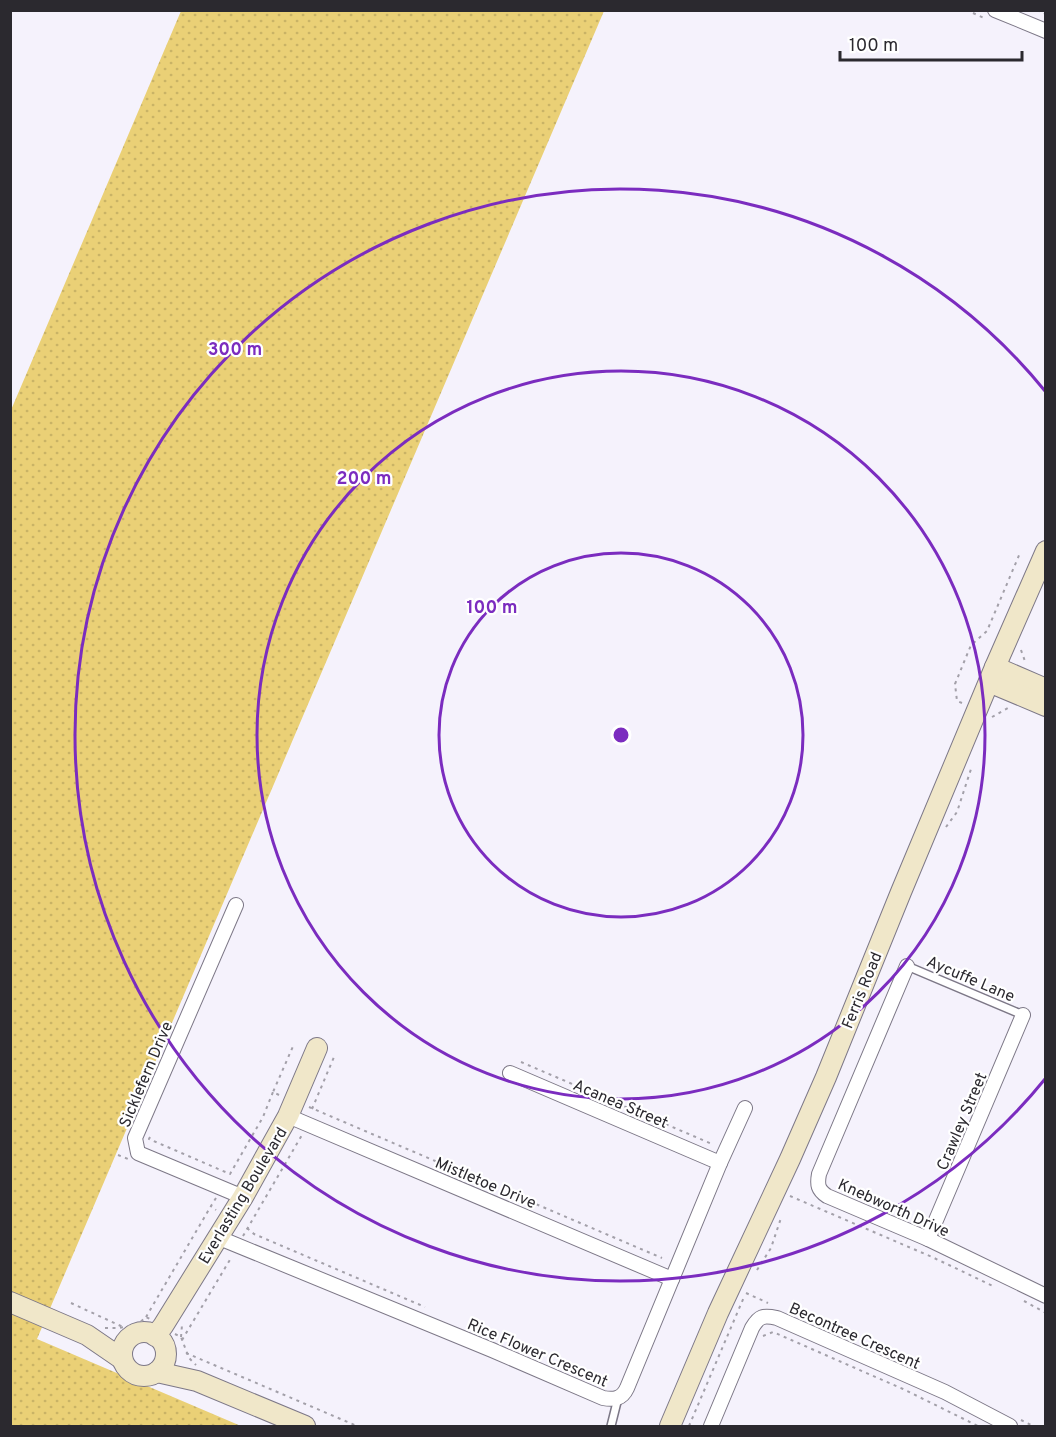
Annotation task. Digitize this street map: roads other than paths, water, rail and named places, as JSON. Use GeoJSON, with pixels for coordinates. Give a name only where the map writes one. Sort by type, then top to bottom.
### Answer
{"type":"FeatureCollection","features":[{"type":"Feature","properties":{"kind":"street"},"geometry":{"type":"LineString","coordinates":[[995,10],[1046,31]]}},
{"type":"Feature","properties":{"kind":"street","name":"Ferris Road"},"geometry":{"type":"LineString","coordinates":[[670,1426],[718,1313],[826,1077],[977,710],[1046,551]]}},
{"type":"Feature","properties":{"kind":"street"},"geometry":{"type":"LineString","coordinates":[[992,675],[1046,689]]}},
{"type":"Feature","properties":{"kind":"street"},"geometry":{"type":"LineString","coordinates":[[992,675],[1046,706]]}},
{"type":"Feature","properties":{"kind":"street","name":"Sicklefern Drive"},"geometry":{"type":"LineString","coordinates":[[236,905],[135,1138],[138,1153],[243,1197]]}},
{"type":"Feature","properties":{"kind":"street","name":"Knebworth Drive"},"geometry":{"type":"LineString","coordinates":[[908,966],[820,1173],[818,1181],[821,1192],[928,1239],[1046,1296]]}},
{"type":"Feature","properties":{"kind":"street","name":"Crawley Street"},"geometry":{"type":"LineString","coordinates":[[928,1239],[1023,1015]]}},
{"type":"Feature","properties":{"kind":"street","name":"Everlasting Boulevard"},"geometry":{"type":"LineString","coordinates":[[155,1326],[230,1218],[298,1108],[326,1053]]}},
{"type":"Feature","properties":{"kind":"street","name":"Acanea Street"},"geometry":{"type":"LineString","coordinates":[[510,1073],[720,1163]]}},
{"type":"Feature","properties":{"kind":"street","name":"Mistletoe Drive"},"geometry":{"type":"LineString","coordinates":[[298,1108],[672,1279]]}},
{"type":"Feature","properties":{"kind":"street","name":"Rice Flower Crescent"},"geometry":{"type":"LineString","coordinates":[[217,1237],[610,1400],[618,1398],[627,1388],[745,1108]]}},
{"type":"Feature","properties":{"kind":"street"},"geometry":{"type":"LineString","coordinates":[[10,1302],[81,1332],[122,1359]]}},
{"type":"Feature","properties":{"kind":"street","name":"Becontree Crescent"},"geometry":{"type":"LineString","coordinates":[[711,1426],[751,1331],[757,1320],[763,1317],[777,1318],[945,1392],[1010,1426]]}},
{"type":"Feature","properties":{"kind":"street"},"geometry":{"type":"LineString","coordinates":[[81,1332],[126,1333],[134,1335],[148,1333],[155,1326],[165,1353],[165,1360],[157,1372],[143,1376],[136,1375],[125,1366],[122,1352],[126,1333]]}},
{"type":"Feature","properties":{"kind":"street"},"geometry":{"type":"LineString","coordinates":[[165,1353],[196,1381]]}},
{"type":"Feature","properties":{"kind":"street"},"geometry":{"type":"LineString","coordinates":[[157,1372],[196,1381],[304,1426]]}},
{"type":"Feature","properties":{"kind":"lane","name":"Aycuffe Lane"},"geometry":{"type":"LineString","coordinates":[[908,966],[1023,1015]]}},
{"type":"Feature","properties":{"kind":"lane"},"geometry":{"type":"LineString","coordinates":[[611,1426],[618,1398]]}}]}
